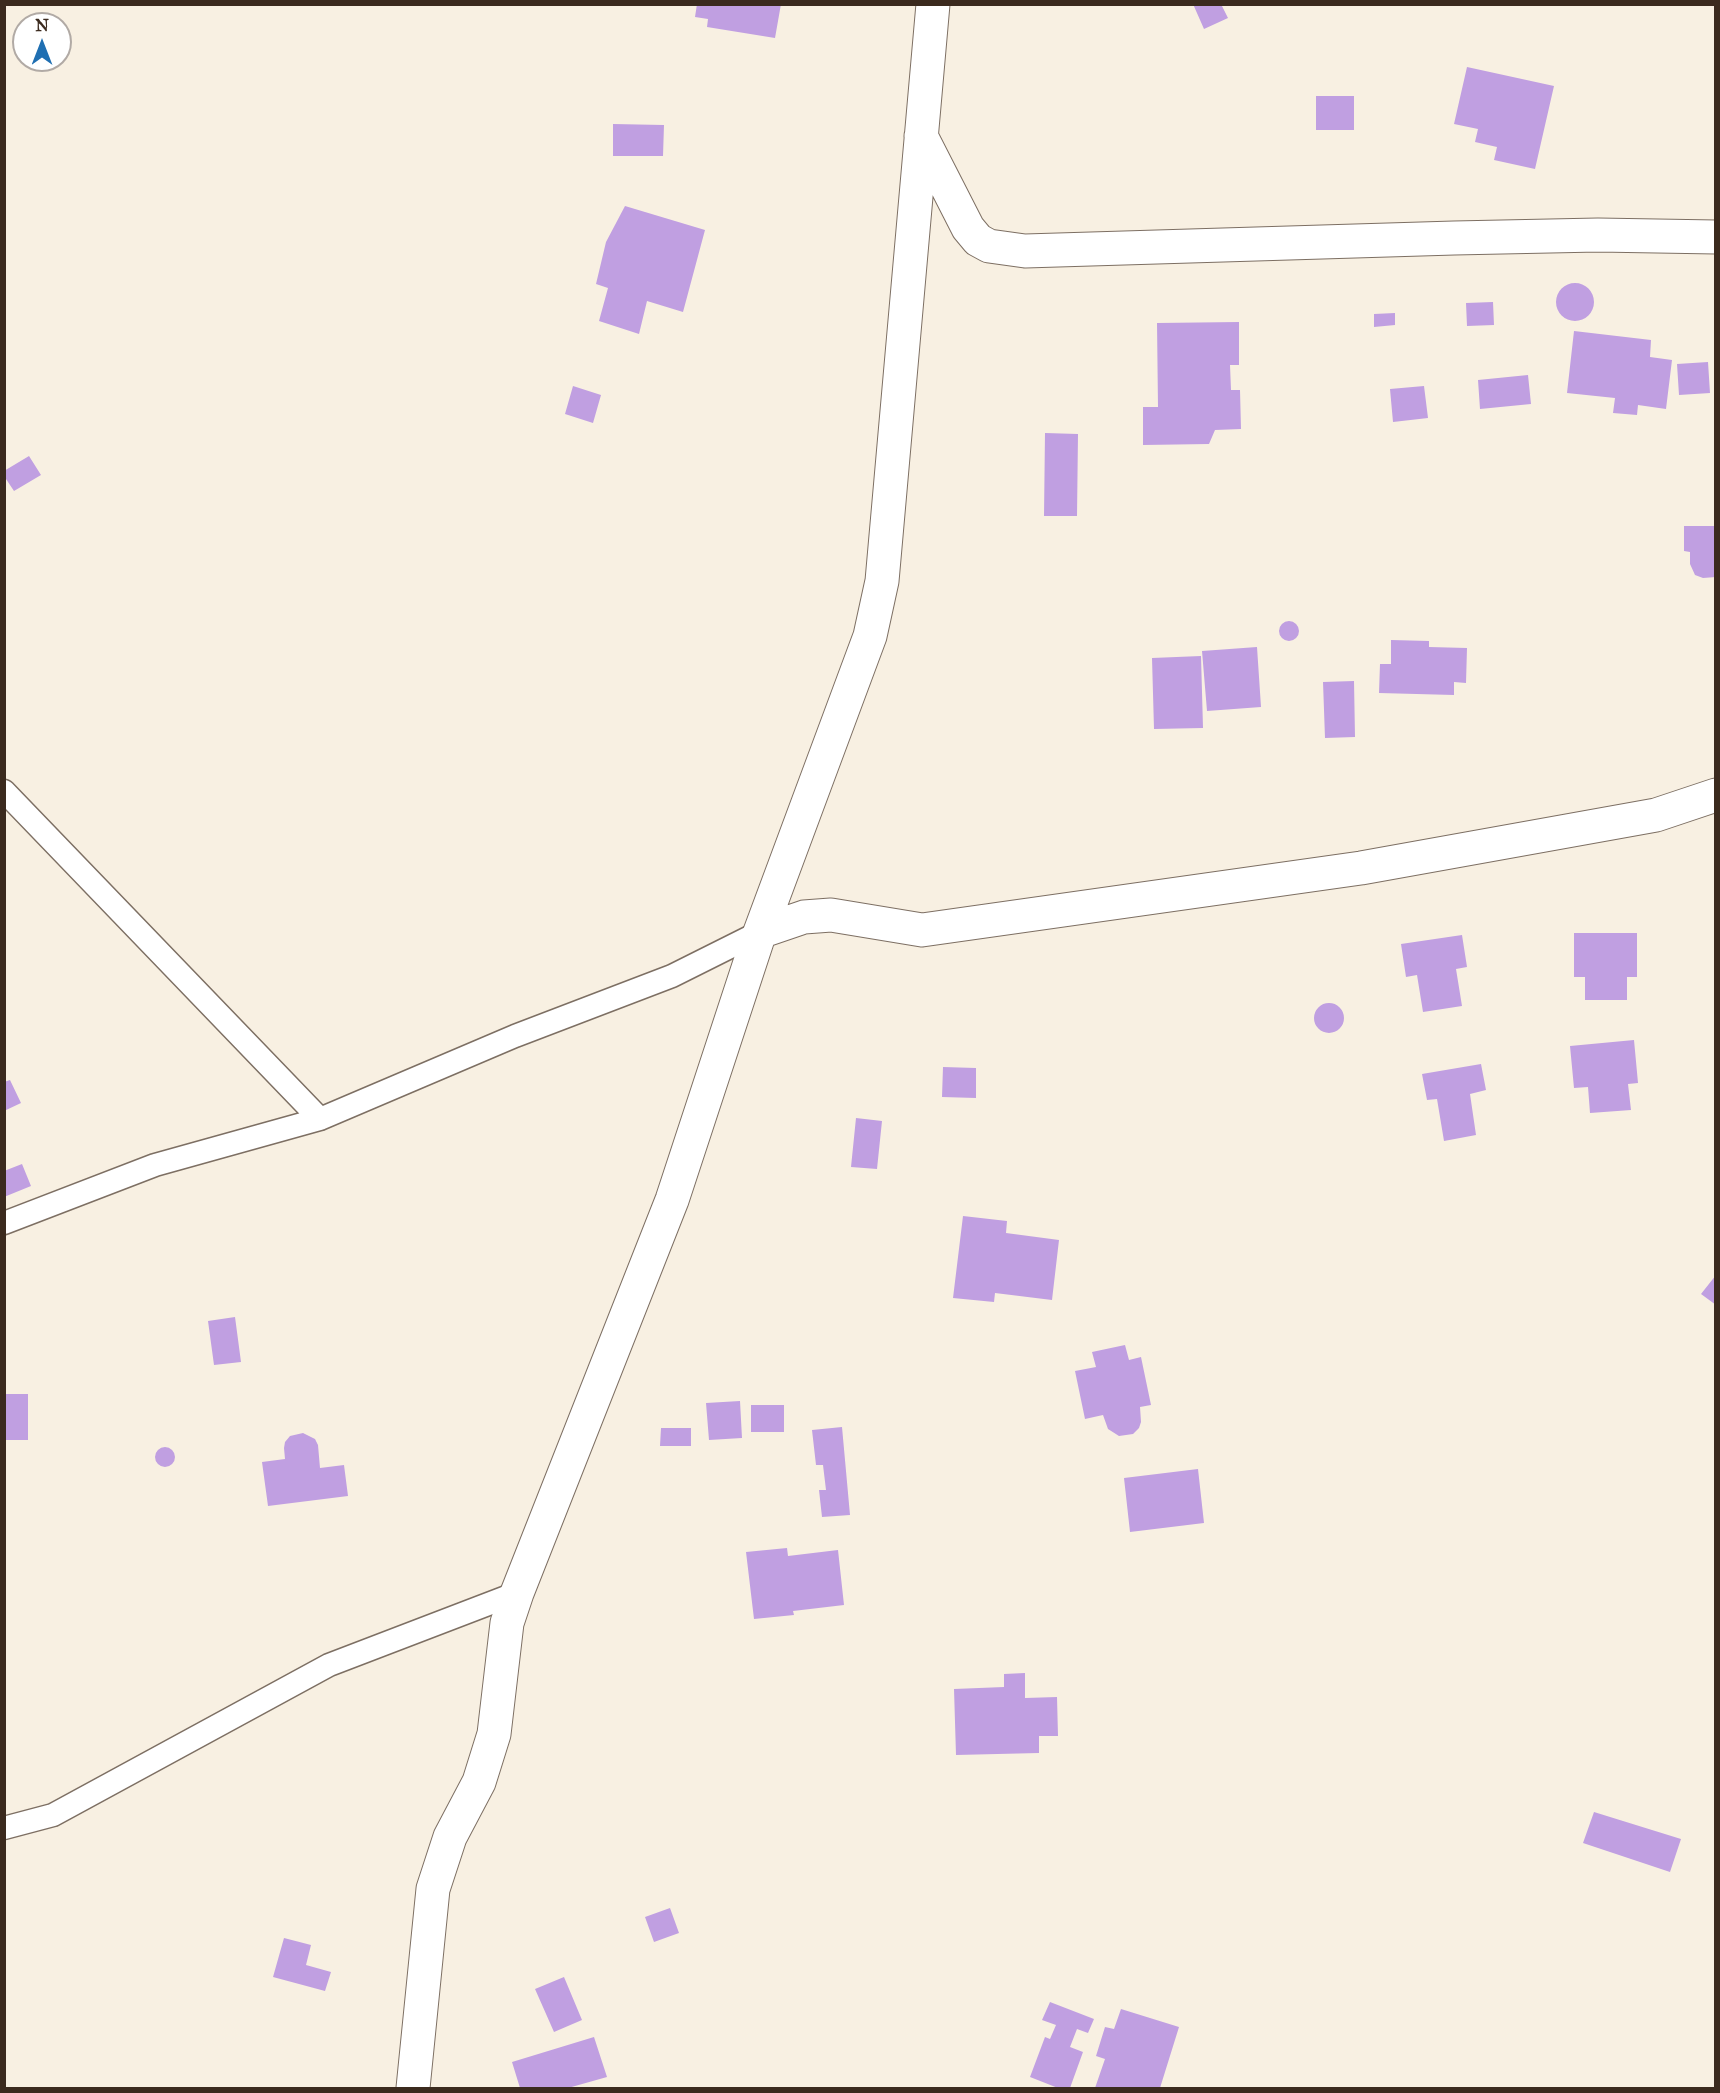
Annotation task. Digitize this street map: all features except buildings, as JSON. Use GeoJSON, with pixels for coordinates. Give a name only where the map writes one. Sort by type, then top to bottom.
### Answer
{"type":"FeatureCollection","features":[{"type":"Feature","properties":{"kind":"street"},"geometry":{"type":"LineString","coordinates":[[412,2088],[433,1889],[450,1838],[479,1782],[494,1734],[507,1623],[672,1200],[760,932],[870,636],[882,581],[933,4]]}},
{"type":"Feature","properties":{"kind":"street"},"geometry":{"type":"LineString","coordinates":[[921,136],[968,228],[978,240],[988,246],[1025,251],[1598,235],[1716,237]]}},
{"type":"Feature","properties":{"kind":"street"},"geometry":{"type":"LineString","coordinates":[[760,932],[804,917],[831,915],[922,930],[1361,868],[1656,815],[1716,795]]}},
{"type":"Feature","properties":{"kind":"lane"},"geometry":{"type":"LineString","coordinates":[[4,790],[320,1119]]}},
{"type":"Feature","properties":{"kind":"lane"},"geometry":{"type":"LineString","coordinates":[[4,1223],[154,1165],[320,1119],[515,1036],[672,976],[760,932]]}},
{"type":"Feature","properties":{"kind":"lane"},"geometry":{"type":"LineString","coordinates":[[4,1828],[53,1815],[329,1665],[517,1593]]}}]}
